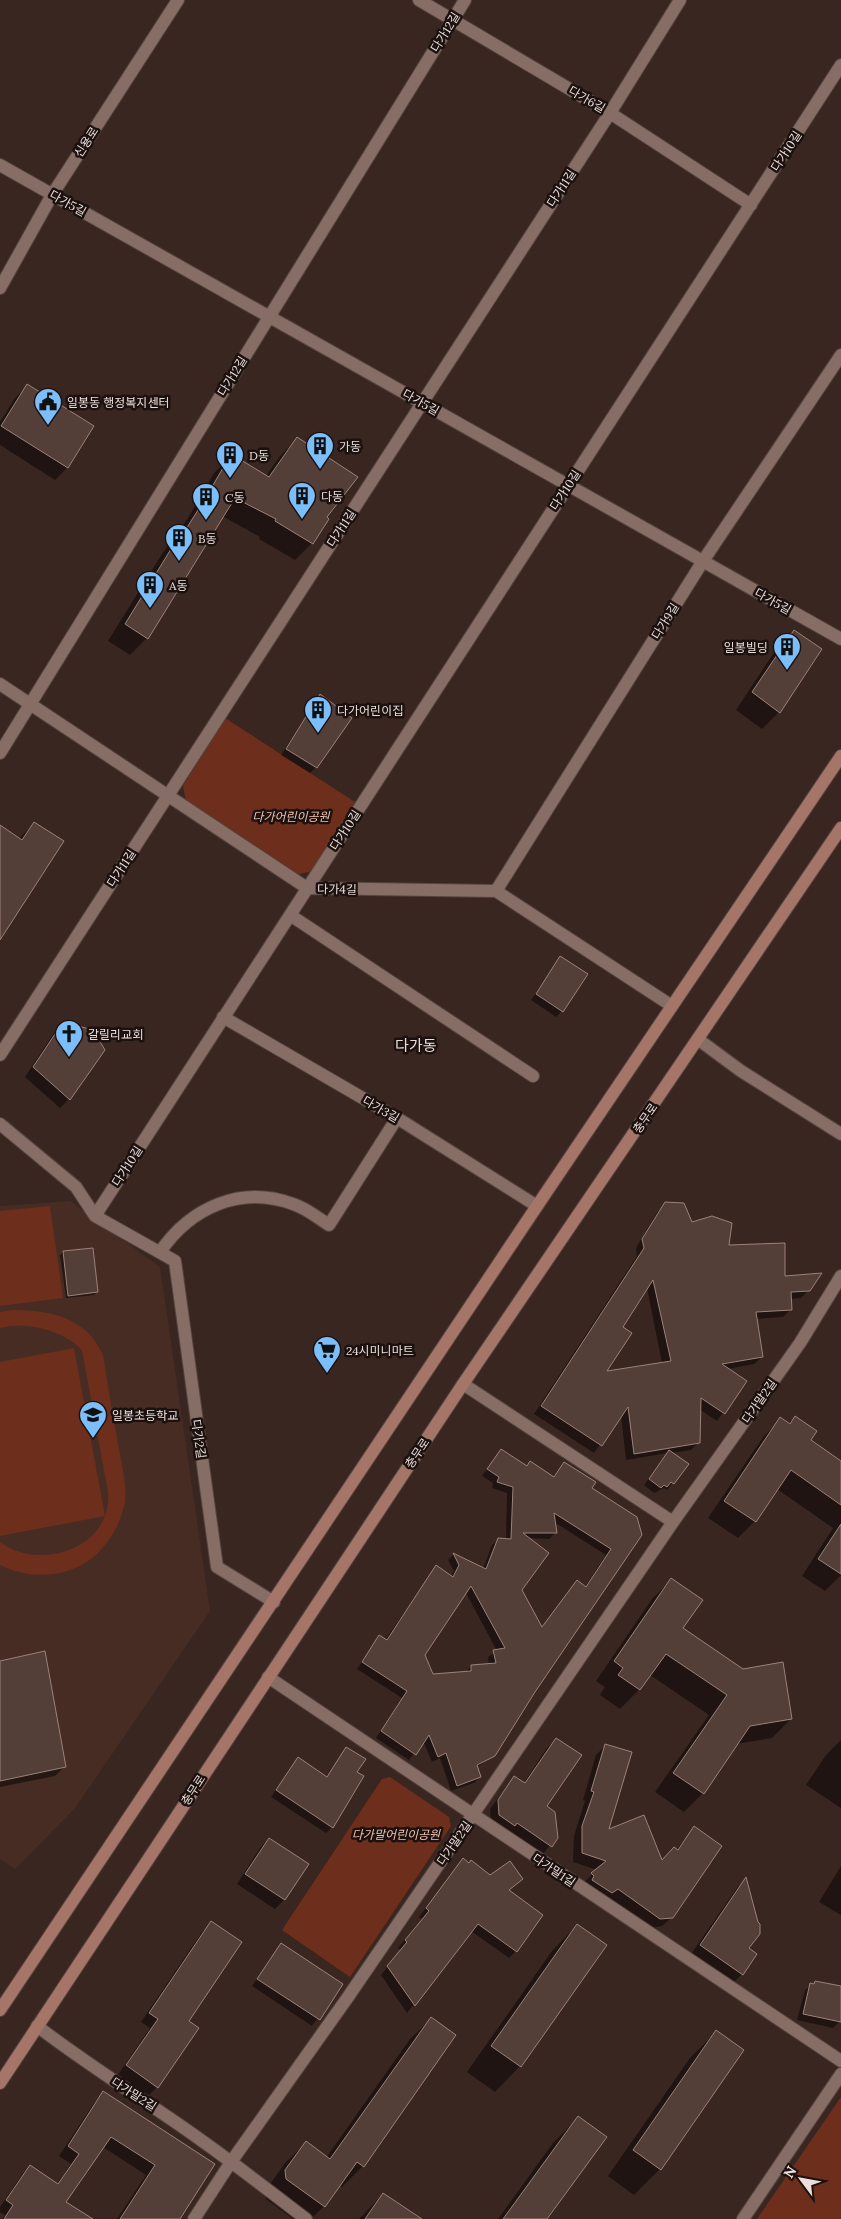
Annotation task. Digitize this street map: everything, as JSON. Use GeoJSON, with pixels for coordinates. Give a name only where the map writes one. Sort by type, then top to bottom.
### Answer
{"type":"FeatureCollection","features":[{"type":"Feature","properties":{"kind":"main road"},"geometry":{"type":"LineString","coordinates":[[2,2002],[274,1602],[537,1206],[841,756]]}},
{"type":"Feature","properties":{"kind":"main road","name":"충무로"},"geometry":{"type":"LineString","coordinates":[[0,2083],[463,1384],[699,1040],[841,828]]}},
{"type":"Feature","properties":{"kind":"street","name":"신용로"},"geometry":{"type":"LineString","coordinates":[[0,288],[52,195],[178,0]]}},
{"type":"Feature","properties":{"kind":"street","name":"다가6길"},"geometry":{"type":"LineString","coordinates":[[419,0],[610,113],[751,205]]}},
{"type":"Feature","properties":{"kind":"street","name":"다가12길"},"geometry":{"type":"LineString","coordinates":[[0,753],[268,316],[465,0]]}},
{"type":"Feature","properties":{"kind":"street","name":"다가11길"},"geometry":{"type":"LineString","coordinates":[[0,1055],[421,402],[610,113],[680,0]]}},
{"type":"Feature","properties":{"kind":"street","name":"다가10길"},"geometry":{"type":"LineString","coordinates":[[95,1216],[841,65]]}},
{"type":"Feature","properties":{"kind":"street","name":"다가5길"},"geometry":{"type":"LineString","coordinates":[[0,165],[841,639]]}},
{"type":"Feature","properties":{"kind":"street","name":"다가9길"},"geometry":{"type":"LineString","coordinates":[[496,891],[702,561],[841,356]]}},
{"type":"Feature","properties":{"kind":"street","name":"다가4길"},"geometry":{"type":"LineString","coordinates":[[0,684],[308,888],[496,891]]}},
{"type":"Feature","properties":{"kind":"street"},"geometry":{"type":"LineString","coordinates":[[496,891],[672,1006]]}},
{"type":"Feature","properties":{"kind":"street"},"geometry":{"type":"LineString","coordinates":[[290,915],[533,1076]]}},
{"type":"Feature","properties":{"kind":"street","name":"다가3길"},"geometry":{"type":"LineString","coordinates":[[223,1017],[397,1118],[537,1206]]}},
{"type":"Feature","properties":{"kind":"street"},"geometry":{"type":"LineString","coordinates":[[699,1040],[742,1071],[841,1134]]}},
{"type":"Feature","properties":{"kind":"street"},"geometry":{"type":"LineString","coordinates":[[160,1252],[173,1234],[210,1207],[235,1198],[262,1196],[295,1204],[330,1226],[397,1118]]}},
{"type":"Feature","properties":{"kind":"street","name":"다가2길"},"geometry":{"type":"LineString","coordinates":[[0,1124],[76,1187],[95,1216],[175,1261],[217,1567],[274,1602]]}},
{"type":"Feature","properties":{"kind":"street","name":"다가말2길"},"geometry":{"type":"LineString","coordinates":[[194,2219],[231,2162],[472,1816],[673,1522],[800,1343],[841,1276]]}},
{"type":"Feature","properties":{"kind":"street"},"geometry":{"type":"LineString","coordinates":[[463,1384],[673,1522]]}},
{"type":"Feature","properties":{"kind":"street","name":"다가말1길"},"geometry":{"type":"LineString","coordinates":[[268,1677],[472,1816],[841,2061]]}},
{"type":"Feature","properties":{"kind":"street","name":"다가말2길"},"geometry":{"type":"LineString","coordinates":[[37,2026],[85,2063],[159,2111],[231,2162],[306,2219]]}},
{"type":"Feature","properties":{"kind":"street"},"geometry":{"type":"LineString","coordinates":[[743,2219],[841,2074]]}},
{"type":"Feature","properties":{"kind":"shaded area","name":"일봉초등학교"},"geometry":{"type":"Polygon","coordinates":[[[70,1201],[160,1267],[210,1611],[75,1808],[15,1869],[0,1859],[0,1206],[70,1201]]]}},
{"type":"Feature","properties":{"kind":"green space","name":"다가어린이공원"},"geometry":{"type":"Polygon","coordinates":[[[225,718],[355,802],[313,871],[295,875],[186,802],[183,786],[225,718]]]}},
{"type":"Feature","properties":{"kind":"green space"},"geometry":{"type":"Polygon","coordinates":[[[50,1206],[63,1298],[0,1306],[0,1211],[50,1206]]]}},
{"type":"Feature","properties":{"kind":"green space"},"geometry":{"type":"Polygon","coordinates":[[[13,1310],[54,1314],[78,1325],[88,1332],[103,1355],[124,1475],[125,1502],[113,1533],[99,1552],[80,1566],[61,1573],[44,1575],[26,1574],[0,1565],[0,1542],[16,1551],[34,1555],[53,1554],[71,1549],[87,1540],[99,1528],[106,1511],[108,1492],[82,1350],[65,1337],[44,1329],[22,1326],[0,1328],[0,1312],[13,1310]]]}},
{"type":"Feature","properties":{"kind":"green space"},"geometry":{"type":"Polygon","coordinates":[[[74,1348],[105,1516],[0,1536],[0,1362],[74,1348]]]}},
{"type":"Feature","properties":{"kind":"green space","name":"다가말어린이공원"},"geometry":{"type":"Polygon","coordinates":[[[390,1777],[449,1817],[451,1826],[350,1977],[282,1930],[382,1779],[390,1777]]]}},
{"type":"Feature","properties":{"kind":"green space"},"geometry":{"type":"Polygon","coordinates":[[[841,2097],[841,2219],[757,2219],[841,2097]]]}},
{"type":"Feature","properties":{"kind":"building","name":"일봉동 행정복지센터"},"geometry":{"type":"Polygon","coordinates":[[[27,384],[94,426],[68,468],[1,426],[27,384]]]}},
{"type":"Feature","properties":{"kind":"building"},"geometry":{"type":"Polygon","coordinates":[[[297,437],[358,477],[327,517],[329,519],[313,544],[275,521],[276,519],[235,498],[148,639],[125,624],[179,536],[181,537],[205,499],[231,454],[269,477],[297,437]]]}},
{"type":"Feature","properties":{"kind":"building","name":"일봉빌딩"},"geometry":{"type":"Polygon","coordinates":[[[794,630],[822,649],[780,713],[752,692],[794,630]]]}},
{"type":"Feature","properties":{"kind":"building","name":"다가어린이집"},"geometry":{"type":"Polygon","coordinates":[[[320,694],[352,718],[317,768],[286,749],[320,694]]]}},
{"type":"Feature","properties":{"kind":"building"},"geometry":{"type":"Polygon","coordinates":[[[34,822],[64,841],[0,940],[0,825],[22,840],[34,822]]]}},
{"type":"Feature","properties":{"kind":"building"},"geometry":{"type":"Polygon","coordinates":[[[560,956],[588,974],[563,1012],[536,994],[560,956]]]}},
{"type":"Feature","properties":{"kind":"building","name":"갈릴리교회"},"geometry":{"type":"Polygon","coordinates":[[[63,1022],[93,1030],[105,1050],[70,1100],[33,1067],[63,1022]]]}},
{"type":"Feature","properties":{"kind":"building"},"geometry":{"type":"Polygon","coordinates":[[[665,1202],[684,1203],[692,1222],[712,1216],[732,1223],[729,1245],[785,1243],[785,1276],[822,1273],[810,1291],[791,1292],[792,1310],[756,1312],[763,1357],[722,1364],[747,1381],[725,1414],[701,1398],[700,1443],[634,1454],[628,1407],[602,1446],[541,1406],[644,1248],[642,1239],[665,1202]],[[653,1280],[623,1327],[632,1333],[607,1371],[671,1361],[653,1280]]]}},
{"type":"Feature","properties":{"kind":"building"},"geometry":{"type":"Polygon","coordinates":[[[93,1248],[98,1292],[68,1296],[63,1251],[93,1248]]]}},
{"type":"Feature","properties":{"kind":"building"},"geometry":{"type":"Polygon","coordinates":[[[795,1416],[817,1431],[811,1440],[841,1461],[841,1505],[791,1470],[756,1522],[724,1501],[780,1417],[790,1424],[795,1416]]]}},
{"type":"Feature","properties":{"kind":"building"},"geometry":{"type":"Polygon","coordinates":[[[501,1449],[527,1466],[530,1461],[554,1477],[564,1462],[596,1482],[592,1488],[637,1517],[642,1535],[535,1692],[495,1756],[477,1765],[481,1777],[457,1786],[446,1753],[438,1757],[429,1735],[416,1755],[381,1731],[407,1691],[362,1662],[379,1635],[387,1640],[436,1565],[453,1577],[459,1565],[453,1553],[486,1569],[498,1538],[511,1539],[513,1487],[497,1482],[499,1477],[487,1469],[501,1449]],[[554,1513],[557,1533],[523,1533],[549,1553],[522,1590],[542,1627],[577,1580],[586,1587],[611,1549],[554,1513]],[[471,1586],[425,1655],[433,1674],[471,1671],[471,1665],[496,1663],[493,1650],[505,1648],[471,1586]]]}},
{"type":"Feature","properties":{"kind":"building"},"geometry":{"type":"Polygon","coordinates":[[[669,1450],[689,1464],[674,1484],[671,1482],[667,1487],[664,1485],[661,1488],[649,1479],[669,1450]]]}},
{"type":"Feature","properties":{"kind":"building"},"geometry":{"type":"Polygon","coordinates":[[[841,1524],[841,1574],[818,1559],[841,1524]]]}},
{"type":"Feature","properties":{"kind":"building"},"geometry":{"type":"Polygon","coordinates":[[[671,1578],[703,1600],[683,1628],[743,1669],[783,1662],[792,1719],[750,1726],[704,1794],[673,1773],[727,1695],[666,1654],[640,1690],[618,1675],[623,1668],[614,1661],[671,1578]]]}},
{"type":"Feature","properties":{"kind":"building"},"geometry":{"type":"Polygon","coordinates":[[[45,1651],[66,1767],[0,1781],[0,1661],[45,1651]]]}},
{"type":"Feature","properties":{"kind":"building"},"geometry":{"type":"Polygon","coordinates":[[[556,1738],[582,1755],[547,1806],[555,1812],[558,1838],[552,1847],[517,1823],[515,1826],[499,1815],[498,1800],[514,1776],[525,1783],[556,1738]]]}},
{"type":"Feature","properties":{"kind":"building"},"geometry":{"type":"Polygon","coordinates":[[[605,1744],[632,1752],[609,1829],[644,1815],[662,1860],[674,1847],[678,1850],[694,1826],[722,1846],[673,1918],[660,1919],[618,1889],[612,1893],[592,1880],[594,1876],[591,1873],[606,1861],[582,1853],[582,1826],[594,1792],[591,1791],[605,1744]]]}},
{"type":"Feature","properties":{"kind":"building"},"geometry":{"type":"Polygon","coordinates":[[[346,1747],[366,1759],[357,1772],[364,1776],[333,1828],[276,1790],[298,1757],[327,1777],[346,1747]]]}},
{"type":"Feature","properties":{"kind":"building"},"geometry":{"type":"Polygon","coordinates":[[[269,1838],[309,1864],[285,1900],[245,1874],[269,1838]]]}},
{"type":"Feature","properties":{"kind":"building"},"geometry":{"type":"Polygon","coordinates":[[[463,1858],[469,1863],[471,1860],[490,1875],[510,1861],[523,1879],[509,1890],[543,1915],[517,1952],[478,1924],[415,2006],[387,1966],[429,1911],[426,1908],[463,1858]]]}},
{"type":"Feature","properties":{"kind":"building"},"geometry":{"type":"Polygon","coordinates":[[[746,1877],[760,1924],[760,1934],[749,1948],[757,1954],[743,1975],[700,1945],[746,1877]]]}},
{"type":"Feature","properties":{"kind":"building"},"geometry":{"type":"Polygon","coordinates":[[[211,1921],[242,1942],[189,2021],[199,2028],[158,2088],[126,2065],[158,2019],[149,2013],[211,1921]]]}},
{"type":"Feature","properties":{"kind":"building"},"geometry":{"type":"Polygon","coordinates":[[[577,1924],[607,1945],[521,2067],[491,2046],[577,1924]]]}},
{"type":"Feature","properties":{"kind":"building"},"geometry":{"type":"Polygon","coordinates":[[[281,1943],[343,1984],[320,2020],[257,1979],[281,1943]]]}},
{"type":"Feature","properties":{"kind":"building"},"geometry":{"type":"Polygon","coordinates":[[[815,1981],[841,1986],[841,2022],[803,2014],[810,1983],[814,1984],[815,1981]]]}},
{"type":"Feature","properties":{"kind":"building"},"geometry":{"type":"Polygon","coordinates":[[[431,2017],[456,2035],[364,2167],[357,2162],[325,2207],[286,2179],[285,2170],[306,2141],[330,2159],[431,2017]]]}},
{"type":"Feature","properties":{"kind":"building"},"geometry":{"type":"Polygon","coordinates":[[[716,2030],[744,2050],[661,2170],[633,2150],[716,2030]]]}},
{"type":"Feature","properties":{"kind":"building"},"geometry":{"type":"Polygon","coordinates":[[[103,2091],[215,2164],[180,2219],[120,2219],[155,2165],[111,2137],[66,2202],[93,2219],[4,2219],[13,2205],[6,2200],[30,2165],[58,2184],[79,2154],[68,2146],[103,2091]]]}},
{"type":"Feature","properties":{"kind":"building"},"geometry":{"type":"Polygon","coordinates":[[[578,2116],[607,2137],[547,2219],[503,2219],[578,2116]]]}},
{"type":"Feature","properties":{"kind":"building"},"geometry":{"type":"Polygon","coordinates":[[[383,2193],[422,2219],[365,2219],[383,2193]]]}},
{"type":"Feature","properties":{"kind":"place","name":"일봉동 행정복지센터"},"geometry":{"type":"Point","coordinates":[48,426]}},
{"type":"Feature","properties":{"kind":"place","name":"가동"},"geometry":{"type":"Point","coordinates":[320,470]}},
{"type":"Feature","properties":{"kind":"place","name":"D동"},"geometry":{"type":"Point","coordinates":[230,479]}},
{"type":"Feature","properties":{"kind":"place","name":"다동"},"geometry":{"type":"Point","coordinates":[302,520]}},
{"type":"Feature","properties":{"kind":"place","name":"C동"},"geometry":{"type":"Point","coordinates":[206,521]}},
{"type":"Feature","properties":{"kind":"place","name":"B동"},"geometry":{"type":"Point","coordinates":[179,562]}},
{"type":"Feature","properties":{"kind":"place","name":"A동"},"geometry":{"type":"Point","coordinates":[150,609]}},
{"type":"Feature","properties":{"kind":"place","name":"일봉빌딩"},"geometry":{"type":"Point","coordinates":[787,671]}},
{"type":"Feature","properties":{"kind":"place","name":"다가어린이집"},"geometry":{"type":"Point","coordinates":[318,734]}},
{"type":"Feature","properties":{"kind":"place","name":"갈릴리교회"},"geometry":{"type":"Point","coordinates":[69,1058]}},
{"type":"Feature","properties":{"kind":"place","name":"24시미니마트"},"geometry":{"type":"Point","coordinates":[327,1374]}},
{"type":"Feature","properties":{"kind":"place","name":"일봉초등학교"},"geometry":{"type":"Point","coordinates":[93,1439]}},
{"type":"Feature","properties":{"kind":"district","name":"다가동"},"geometry":{"type":"Point","coordinates":[416,1045]}}]}
